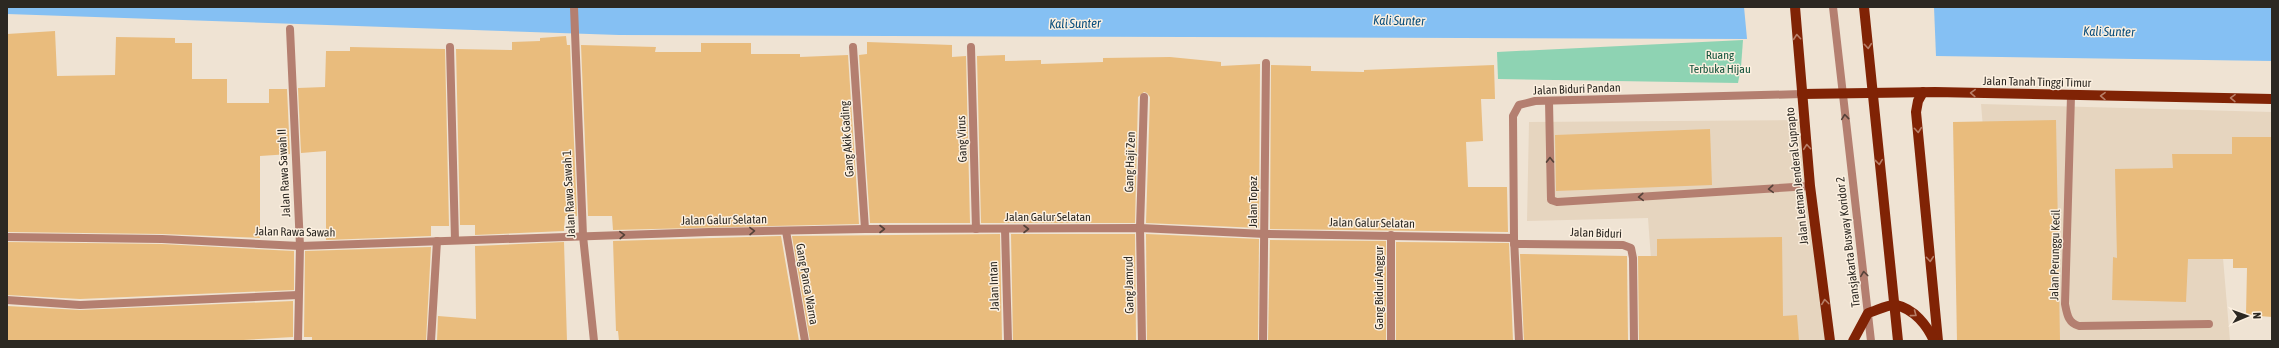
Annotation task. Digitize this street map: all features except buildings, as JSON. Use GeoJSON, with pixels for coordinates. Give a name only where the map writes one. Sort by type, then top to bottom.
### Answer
{"type":"FeatureCollection","features":[{"type":"Feature","properties":{"kind":"main road","name":"Jalan Letnan Jenderal Suprapto"},"geometry":{"type":"LineString","coordinates":[[1794,7],[1810,186],[1830,341]]}},
{"type":"Feature","properties":{"kind":"main road"},"geometry":{"type":"LineString","coordinates":[[1864,7],[1898,341]]}},
{"type":"Feature","properties":{"kind":"main road","name":"Jalan Tanah Tinggi Timur"},"geometry":{"type":"LineString","coordinates":[[1802,94],[1923,92],[2272,99]]}},
{"type":"Feature","properties":{"kind":"main road"},"geometry":{"type":"LineString","coordinates":[[1923,92],[1918,101],[1916,112],[1938,341]]}},
{"type":"Feature","properties":{"kind":"main road"},"geometry":{"type":"LineString","coordinates":[[1853,341],[1868,313],[1895,305],[1914,312],[1929,330],[1934,341]]}},
{"type":"Feature","properties":{"kind":"street","name":"Jalan Rawa Sawah 1"},"geometry":{"type":"LineString","coordinates":[[574,7],[574,46],[583,236],[594,341]]}},
{"type":"Feature","properties":{"kind":"street","name":"Transjakarta Busway Koridor 2"},"geometry":{"type":"LineString","coordinates":[[1833,7],[1871,341]]}},
{"type":"Feature","properties":{"kind":"street","name":"Jalan Rawa Sawah II"},"geometry":{"type":"LineString","coordinates":[[290,29],[300,246],[298,341]]}},
{"type":"Feature","properties":{"kind":"street"},"geometry":{"type":"LineString","coordinates":[[450,47],[455,240]]}},
{"type":"Feature","properties":{"kind":"street","name":"Gang Akik Gading"},"geometry":{"type":"LineString","coordinates":[[853,47],[865,229]]}},
{"type":"Feature","properties":{"kind":"street","name":"Gang Virus"},"geometry":{"type":"LineString","coordinates":[[971,47],[976,229]]}},
{"type":"Feature","properties":{"kind":"street","name":"Jalan Topaz"},"geometry":{"type":"LineString","coordinates":[[1263,341],[1266,63]]}},
{"type":"Feature","properties":{"kind":"street","name":"Jalan Biduri Pandan"},"geometry":{"type":"LineString","coordinates":[[1519,341],[1514,241],[1513,116],[1519,105],[1549,101],[1802,94]]}},
{"type":"Feature","properties":{"kind":"street","name":"Jalan Perunggu Kecil"},"geometry":{"type":"LineString","coordinates":[[2071,96],[2065,304],[2067,316],[2073,324],[2079,326],[2209,324]]}},
{"type":"Feature","properties":{"kind":"street","name":"Gang Haji Zen"},"geometry":{"type":"LineString","coordinates":[[1140,228],[1144,97]]}},
{"type":"Feature","properties":{"kind":"street"},"geometry":{"type":"LineString","coordinates":[[1549,101],[1551,200],[1557,202],[1810,186]]}},
{"type":"Feature","properties":{"kind":"street","name":"Jalan Galur Selatan"},"geometry":{"type":"LineString","coordinates":[[583,236],[865,229],[1140,228],[1265,234],[1391,235],[1514,241]]}},
{"type":"Feature","properties":{"kind":"street","name":"Gang Jamrud"},"geometry":{"type":"LineString","coordinates":[[1140,228],[1142,341]]}},
{"type":"Feature","properties":{"kind":"street","name":"Jalan Intan"},"geometry":{"type":"LineString","coordinates":[[1005,229],[1008,341]]}},
{"type":"Feature","properties":{"kind":"street","name":"Gang Panca Warna"},"geometry":{"type":"LineString","coordinates":[[786,231],[804,341]]}},
{"type":"Feature","properties":{"kind":"street","name":"Gang Biduri Anggur"},"geometry":{"type":"LineString","coordinates":[[1391,235],[1391,341]]}},
{"type":"Feature","properties":{"kind":"street","name":"Jalan Rawa Sawah"},"geometry":{"type":"LineString","coordinates":[[7,237],[162,239],[300,246],[583,236]]}},
{"type":"Feature","properties":{"kind":"street"},"geometry":{"type":"LineString","coordinates":[[431,341],[437,241]]}},
{"type":"Feature","properties":{"kind":"street","name":"Jalan Biduri"},"geometry":{"type":"LineString","coordinates":[[1514,241],[1623,245],[1631,248],[1633,258],[1634,341]]}},
{"type":"Feature","properties":{"kind":"street"},"geometry":{"type":"LineString","coordinates":[[7,300],[80,305],[298,295]]}},
{"type":"Feature","properties":{"kind":"shaded area"},"geometry":{"type":"Polygon","coordinates":[[[1981,104],[2272,112],[2272,247],[2222,246],[2230,341],[2001,341],[1981,104]]]}},
{"type":"Feature","properties":{"kind":"shaded area"},"geometry":{"type":"Polygon","coordinates":[[[1804,120],[1830,341],[1657,341],[1648,218],[1527,221],[1529,122],[1804,120]]]}},
{"type":"Feature","properties":{"kind":"green space","name":"Ruang Terbuka Hijau"},"geometry":{"type":"Polygon","coordinates":[[[1743,40],[1738,83],[1498,79],[1497,52],[1743,40]]]}},
{"type":"Feature","properties":{"kind":"water","name":"Kali Sunter"},"geometry":{"type":"Polygon","coordinates":[[[7,7],[1744,7],[1747,39],[619,35],[7,14],[7,7]]]}},
{"type":"Feature","properties":{"kind":"water","name":"Kali Sunter"},"geometry":{"type":"Polygon","coordinates":[[[1934,7],[2272,7],[2272,61],[1936,56],[1934,7]]]}}]}
